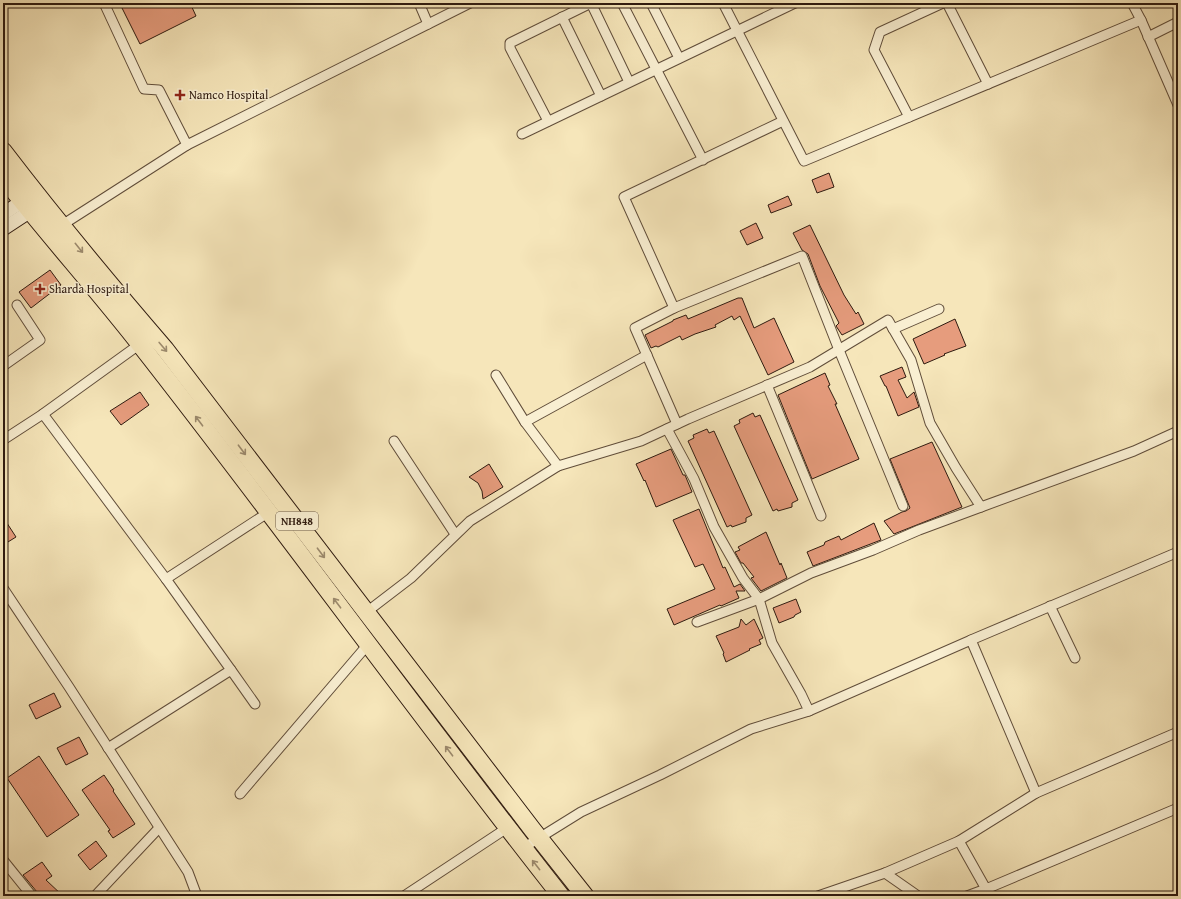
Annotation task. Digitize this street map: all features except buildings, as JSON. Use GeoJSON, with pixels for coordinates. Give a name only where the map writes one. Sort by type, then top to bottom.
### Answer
{"type":"FeatureCollection","features":[{"type":"Feature","properties":{"kind":"highway","name":"NH848"},"geometry":{"type":"LineString","coordinates":[[3,151],[32,202],[109,296],[140,344],[269,512],[507,828],[561,896]]}},
{"type":"Feature","properties":{"kind":"highway","name":"NH848"},"geometry":{"type":"LineString","coordinates":[[3,177],[32,202]]}},
{"type":"Feature","properties":{"kind":"highway","name":"NH848"},"geometry":{"type":"LineString","coordinates":[[109,296],[165,349],[428,694],[585,896]]}},
{"type":"Feature","properties":{"kind":"highway"},"geometry":{"type":"LineString","coordinates":[[414,704],[428,694]]}},
{"type":"Feature","properties":{"kind":"highway"},"geometry":{"type":"LineString","coordinates":[[463,770],[478,759]]}},
{"type":"Feature","properties":{"kind":"main road"},"geometry":{"type":"LineString","coordinates":[[3,214],[32,202]]}},
{"type":"Feature","properties":{"kind":"main road"},"geometry":{"type":"LineString","coordinates":[[3,229],[32,202]]}},
{"type":"Feature","properties":{"kind":"street"},"geometry":{"type":"LineString","coordinates":[[104,3],[144,89],[159,90],[187,145]]}},
{"type":"Feature","properties":{"kind":"street"},"geometry":{"type":"LineString","coordinates":[[419,3],[428,24]]}},
{"type":"Feature","properties":{"kind":"street"},"geometry":{"type":"LineString","coordinates":[[55,230],[187,145],[470,3]]}},
{"type":"Feature","properties":{"kind":"street"},"geometry":{"type":"LineString","coordinates":[[548,121],[510,48],[510,43],[591,3],[629,82]]}},
{"type":"Feature","properties":{"kind":"street"},"geometry":{"type":"LineString","coordinates":[[622,3],[703,160]]}},
{"type":"Feature","properties":{"kind":"street"},"geometry":{"type":"LineString","coordinates":[[651,3],[679,58]]}},
{"type":"Feature","properties":{"kind":"street"},"geometry":{"type":"LineString","coordinates":[[723,3],[804,161],[1141,20]]}},
{"type":"Feature","properties":{"kind":"street"},"geometry":{"type":"LineString","coordinates":[[522,134],[795,3]]}},
{"type":"Feature","properties":{"kind":"street"},"geometry":{"type":"LineString","coordinates":[[908,117],[874,50],[880,32],[943,3]]}},
{"type":"Feature","properties":{"kind":"street"},"geometry":{"type":"LineString","coordinates":[[947,3],[988,84]]}},
{"type":"Feature","properties":{"kind":"street"},"geometry":{"type":"LineString","coordinates":[[1132,3],[1141,20],[1178,105]]}},
{"type":"Feature","properties":{"kind":"street"},"geometry":{"type":"LineString","coordinates":[[562,17],[601,96]]}},
{"type":"Feature","properties":{"kind":"street"},"geometry":{"type":"LineString","coordinates":[[1148,37],[1178,22]]}},
{"type":"Feature","properties":{"kind":"street"},"geometry":{"type":"LineString","coordinates":[[674,308],[624,197],[783,121]]}},
{"type":"Feature","properties":{"kind":"street"},"geometry":{"type":"LineString","coordinates":[[677,424],[635,328],[674,308],[802,256],[903,506]]}},
{"type":"Feature","properties":{"kind":"street"},"geometry":{"type":"LineString","coordinates":[[3,366],[40,340],[17,305]]}},
{"type":"Feature","properties":{"kind":"street"},"geometry":{"type":"LineString","coordinates":[[893,329],[939,309]]}},
{"type":"Feature","properties":{"kind":"street"},"geometry":{"type":"LineString","coordinates":[[353,624],[366,612],[411,578],[470,521],[558,466],[640,441],[810,367],[888,320],[911,360],[930,423],[980,507]]}},
{"type":"Feature","properties":{"kind":"street"},"geometry":{"type":"LineString","coordinates":[[3,440],[43,414],[140,344]]}},
{"type":"Feature","properties":{"kind":"street"},"geometry":{"type":"LineString","coordinates":[[525,422],[647,355]]}},
{"type":"Feature","properties":{"kind":"street"},"geometry":{"type":"LineString","coordinates":[[496,375],[525,422],[558,466]]}},
{"type":"Feature","properties":{"kind":"street"},"geometry":{"type":"LineString","coordinates":[[767,385],[821,516]]}},
{"type":"Feature","properties":{"kind":"street"},"geometry":{"type":"LineString","coordinates":[[43,414],[166,579],[255,704]]}},
{"type":"Feature","properties":{"kind":"street"},"geometry":{"type":"LineString","coordinates":[[667,429],[694,479],[714,527],[743,578],[759,599],[772,643],[809,711]]}},
{"type":"Feature","properties":{"kind":"street"},"geometry":{"type":"LineString","coordinates":[[697,622],[759,599],[811,573],[873,550],[919,530],[1134,450],[1178,431]]}},
{"type":"Feature","properties":{"kind":"street"},"geometry":{"type":"LineString","coordinates":[[394,441],[455,534]]}},
{"type":"Feature","properties":{"kind":"street"},"geometry":{"type":"LineString","coordinates":[[166,579],[269,512]]}},
{"type":"Feature","properties":{"kind":"street"},"geometry":{"type":"LineString","coordinates":[[523,848],[581,812],[660,775],[751,729],[809,711],[1178,552]]}},
{"type":"Feature","properties":{"kind":"street"},"geometry":{"type":"LineString","coordinates":[[3,588],[188,872],[197,896]]}},
{"type":"Feature","properties":{"kind":"street"},"geometry":{"type":"LineString","coordinates":[[1050,606],[1075,658]]}},
{"type":"Feature","properties":{"kind":"street"},"geometry":{"type":"LineString","coordinates":[[240,794],[368,644],[381,631]]}},
{"type":"Feature","properties":{"kind":"street"},"geometry":{"type":"LineString","coordinates":[[971,640],[1036,793]]}},
{"type":"Feature","properties":{"kind":"street"},"geometry":{"type":"LineString","coordinates":[[108,748],[231,670]]}},
{"type":"Feature","properties":{"kind":"street"},"geometry":{"type":"LineString","coordinates":[[818,896],[885,874],[959,841],[1036,793],[1178,732]]}},
{"type":"Feature","properties":{"kind":"street"},"geometry":{"type":"LineString","coordinates":[[967,896],[986,890],[1178,808]]}},
{"type":"Feature","properties":{"kind":"street"},"geometry":{"type":"LineString","coordinates":[[404,896],[523,817]]}},
{"type":"Feature","properties":{"kind":"street"},"geometry":{"type":"LineString","coordinates":[[95,896],[159,828]]}},
{"type":"Feature","properties":{"kind":"street"},"geometry":{"type":"LineString","coordinates":[[959,841],[986,890]]}},
{"type":"Feature","properties":{"kind":"street"},"geometry":{"type":"LineString","coordinates":[[3,860],[32,896]]}},
{"type":"Feature","properties":{"kind":"street"},"geometry":{"type":"LineString","coordinates":[[885,874],[918,896]]}},
{"type":"Feature","properties":{"kind":"place","name":"Namco Hospital"},"geometry":{"type":"Point","coordinates":[180,95]}},
{"type":"Feature","properties":{"kind":"place","name":"Sharda Hospital"},"geometry":{"type":"Point","coordinates":[40,289]}}]}
